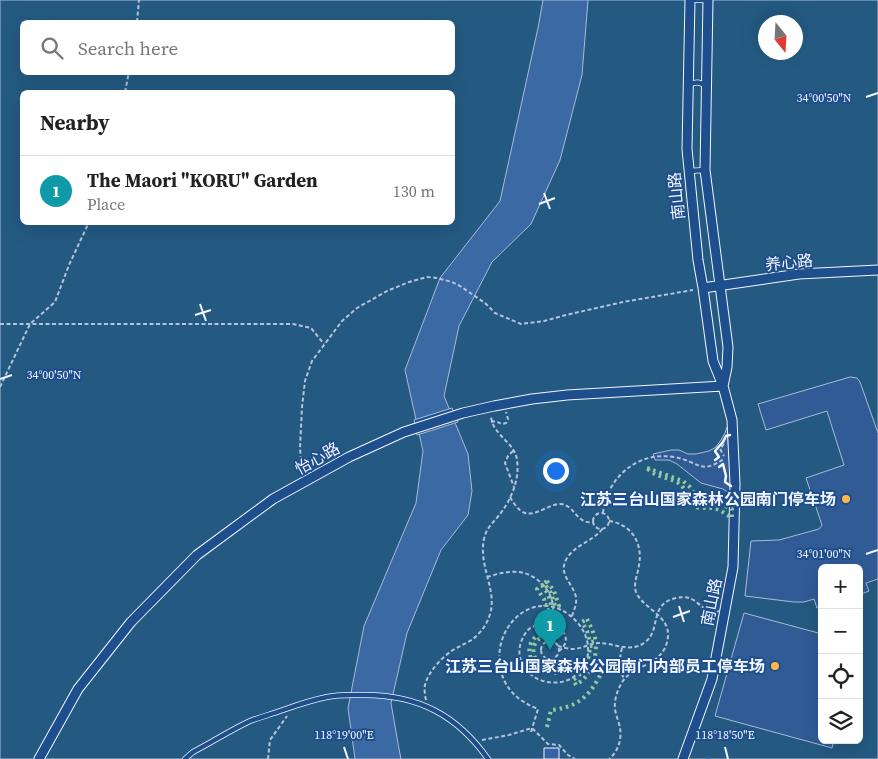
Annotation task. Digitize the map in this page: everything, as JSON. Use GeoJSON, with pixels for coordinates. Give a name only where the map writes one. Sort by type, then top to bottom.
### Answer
{"type":"FeatureCollection","features":[{"type":"Feature","properties":{"kind":"street","name":"南山路"},"geometry":{"type":"LineString","coordinates":[[683,759],[712,679],[733,567],[735,484],[732,420],[724,386],[713,360],[698,260],[686,149],[690,0]]}},
{"type":"Feature","properties":{"kind":"street","name":"南山路"},"geometry":{"type":"LineString","coordinates":[[708,0],[706,170],[728,347],[724,386]]}},
{"type":"Feature","properties":{"kind":"street","name":"养心路"},"geometry":{"type":"LineString","coordinates":[[703,288],[799,274],[878,270]]}},
{"type":"Feature","properties":{"kind":"street","name":"怡心路"},"geometry":{"type":"LineString","coordinates":[[39,759],[78,688],[131,622],[197,555],[273,499],[349,457],[404,432],[463,413],[494,406],[566,395],[724,386]]}},
{"type":"Feature","properties":{"kind":"lane"},"geometry":{"type":"LineString","coordinates":[[695,0],[704,0]]}},
{"type":"Feature","properties":{"kind":"lane"},"geometry":{"type":"LineString","coordinates":[[688,86],[694,82],[701,82],[706,86]]}},
{"type":"Feature","properties":{"kind":"lane"},"geometry":{"type":"LineString","coordinates":[[689,171],[706,170]]}},
{"type":"Feature","properties":{"kind":"lane"},"geometry":{"type":"LineString","coordinates":[[185,759],[193,752],[251,721],[294,706],[329,697],[355,695],[399,697],[434,709],[474,741],[488,759]]}},
{"type":"Feature","properties":{"kind":"path"},"geometry":{"type":"LineString","coordinates":[[137,20],[140,0]]}},
{"type":"Feature","properties":{"kind":"path"},"geometry":{"type":"LineString","coordinates":[[125,90],[128,75]]}},
{"type":"Feature","properties":{"kind":"path"},"geometry":{"type":"LineString","coordinates":[[0,387],[30,324],[55,302],[69,265],[88,225]]}},
{"type":"Feature","properties":{"kind":"path"},"geometry":{"type":"LineString","coordinates":[[302,483],[300,448],[302,407],[305,381],[312,361],[342,321],[357,308],[387,291],[427,277],[437,278],[452,282],[471,293],[495,313],[521,324],[544,321],[623,302],[703,288]]}},
{"type":"Feature","properties":{"kind":"path"},"geometry":{"type":"LineString","coordinates":[[0,324],[293,324],[311,328],[324,344]]}},
{"type":"Feature","properties":{"kind":"path"},"geometry":{"type":"LineString","coordinates":[[491,422],[506,423],[508,418],[504,410]]}},
{"type":"Feature","properties":{"kind":"path"},"geometry":{"type":"LineString","coordinates":[[428,707],[424,687],[431,672],[451,652],[472,640],[481,631],[490,617],[492,598],[482,550],[486,531],[510,498],[517,472],[517,459],[514,451],[491,422],[493,411]]}},
{"type":"Feature","properties":{"kind":"path"},"geometry":{"type":"LineString","coordinates":[[514,451],[508,456],[505,463],[514,487]]}},
{"type":"Feature","properties":{"kind":"path"},"geometry":{"type":"LineString","coordinates":[[603,513],[605,498],[609,490],[622,472],[636,463],[667,456],[676,457],[704,467],[711,466],[725,458]]}},
{"type":"Feature","properties":{"kind":"path"},"geometry":{"type":"LineString","coordinates":[[510,498],[525,514],[559,504],[569,507],[586,523],[594,522]]}},
{"type":"Feature","properties":{"kind":"path"},"geometry":{"type":"LineString","coordinates":[[604,528],[596,527],[594,522],[596,515],[603,513],[608,516],[610,521]]}},
{"type":"Feature","properties":{"kind":"path"},"geometry":{"type":"LineString","coordinates":[[572,616],[576,607],[576,599],[565,574],[565,562],[577,547],[600,534],[610,521]]}},
{"type":"Feature","properties":{"kind":"path"},"geometry":{"type":"LineString","coordinates":[[610,521],[619,522],[624,525],[637,539],[640,558],[636,577],[636,591],[663,621],[668,632],[666,645],[658,658],[629,675],[621,682],[615,701],[620,729],[620,742],[610,759]]}},
{"type":"Feature","properties":{"kind":"path"},"geometry":{"type":"LineString","coordinates":[[487,577],[501,573],[518,572],[534,576],[550,595],[553,608],[551,624]]}},
{"type":"Feature","properties":{"kind":"path"},"geometry":{"type":"LineString","coordinates":[[531,732],[538,709],[521,701],[514,695],[504,679],[499,655],[503,635],[516,618],[532,608],[560,609],[572,616],[583,630],[588,645],[588,655],[581,671],[575,676],[551,683],[533,677],[521,662],[519,654],[522,638],[526,632],[540,623],[556,625],[565,635],[563,647],[556,656],[549,659],[541,651],[547,642],[553,642],[558,646],[563,647],[570,649],[588,645],[605,644],[635,647],[644,644],[652,634],[660,607],[676,598],[694,600],[707,611],[714,611],[721,608],[722,604],[721,599],[715,596],[708,599],[707,604],[709,609],[714,611]]}},
{"type":"Feature","properties":{"kind":"path"},"geometry":{"type":"LineString","coordinates":[[558,646],[559,651]]}},
{"type":"Feature","properties":{"kind":"path"},"geometry":{"type":"LineString","coordinates":[[622,647],[620,665],[624,679]]}},
{"type":"Feature","properties":{"kind":"path"},"geometry":{"type":"LineString","coordinates":[[268,759],[270,740],[294,706]]}},
{"type":"Feature","properties":{"kind":"path"},"geometry":{"type":"LineString","coordinates":[[474,741],[500,738],[532,728]]}},
{"type":"Feature","properties":{"kind":"path"},"geometry":{"type":"LineString","coordinates":[[532,728],[548,744],[559,745],[568,755],[575,759]]}},
{"type":"Feature","properties":{"kind":"shaded area"},"geometry":{"type":"Polygon","coordinates":[[[0,0],[878,0],[878,759],[0,759],[0,0]]]}},
{"type":"Feature","properties":{"kind":"shaded area"},"geometry":{"type":"Polygon","coordinates":[[[543,0],[588,0],[582,75],[560,160],[531,224],[492,262],[459,326],[444,396],[468,454],[472,491],[468,515],[441,550],[407,633],[391,703],[401,759],[355,759],[348,708],[364,626],[416,503],[423,451],[405,370],[440,278],[500,201],[543,0]]]}},
{"type":"Feature","properties":{"kind":"shaded area","name":"江苏三台山国家森林公园南门停车场"},"geometry":{"type":"Polygon","coordinates":[[[850,377],[857,378],[860,382],[878,433],[878,579],[866,583],[869,591],[863,593],[863,564],[818,564],[818,608],[814,599],[794,602],[745,596],[751,541],[779,540],[819,529],[822,525],[806,478],[844,465],[827,411],[766,430],[758,404],[850,377]]]}},
{"type":"Feature","properties":{"kind":"shaded area"},"geometry":{"type":"Polygon","coordinates":[[[727,427],[732,495],[723,489],[701,483],[669,460],[655,460],[653,454],[671,450],[679,450],[688,454],[709,451],[716,447],[727,427]]]}},
{"type":"Feature","properties":{"kind":"shaded area","name":"江苏三台山国家森林公园南门内部员工停车场"},"geometry":{"type":"Polygon","coordinates":[[[744,613],[818,633],[818,744],[833,744],[832,748],[715,716],[744,613]]]}},
{"type":"Feature","properties":{"kind":"pier"},"geometry":{"type":"Polygon","coordinates":[[[452,408],[458,422],[417,435],[414,420],[452,408]]]}},
{"type":"Feature","properties":{"kind":"building"},"geometry":{"type":"Polygon","coordinates":[[[544,748],[559,748],[559,759],[544,759],[544,748]]]}},
{"type":"Feature","properties":{"kind":"hedge"},"geometry":{"type":"LineString","coordinates":[[647,468],[683,481],[696,496],[716,498],[732,509],[732,518],[717,509],[696,507],[689,500],[681,485],[655,474],[647,468]]}},
{"type":"Feature","properties":{"kind":"hedge"},"geometry":{"type":"LineString","coordinates":[[547,581],[554,591],[559,606],[555,606],[551,593],[544,583],[547,581]]}},
{"type":"Feature","properties":{"kind":"hedge"},"geometry":{"type":"LineString","coordinates":[[542,585],[548,594],[551,605],[545,605],[544,599],[537,589],[542,585]]}},
{"type":"Feature","properties":{"kind":"hedge"},"geometry":{"type":"LineString","coordinates":[[547,610],[552,610],[550,621],[546,620],[547,610]]}},
{"type":"Feature","properties":{"kind":"hedge"},"geometry":{"type":"LineString","coordinates":[[587,619],[592,629],[596,641],[590,642],[582,622],[587,619]]}},
{"type":"Feature","properties":{"kind":"hedge"},"geometry":{"type":"LineString","coordinates":[[545,632],[554,633],[554,635],[543,637],[536,642],[534,656],[538,663],[554,669],[565,666],[567,670],[555,673],[545,672],[537,667],[532,660],[529,652],[531,644],[536,637],[545,632]]}},
{"type":"Feature","properties":{"kind":"hedge"},"geometry":{"type":"LineString","coordinates":[[590,646],[596,646],[592,668],[586,677],[576,685],[573,680],[586,666],[590,646]]}},
{"type":"Feature","properties":{"kind":"hedge"},"geometry":{"type":"LineString","coordinates":[[547,727],[551,710],[573,705],[588,693],[599,677],[609,656]]}},
{"type":"Feature","properties":{"kind":"wall"},"geometry":{"type":"LineString","coordinates":[[715,460],[719,457],[715,451],[726,436],[730,435]]}},
{"type":"Feature","properties":{"kind":"wall"},"geometry":{"type":"LineString","coordinates":[[719,467],[723,464],[726,476],[725,482],[731,486]]}},
{"type":"Feature","properties":{"kind":"place","name":"江苏三台山国家森林公园南门停车场"},"geometry":{"type":"Point","coordinates":[846,499]}},
{"type":"Feature","properties":{"kind":"place","name":"The Maori \"KORU\" Garden"},"geometry":{"type":"Point","coordinates":[550,650]}},
{"type":"Feature","properties":{"kind":"place","name":"江苏三台山国家森林公园南门内部员工停车场"},"geometry":{"type":"Point","coordinates":[775,666]}}]}
